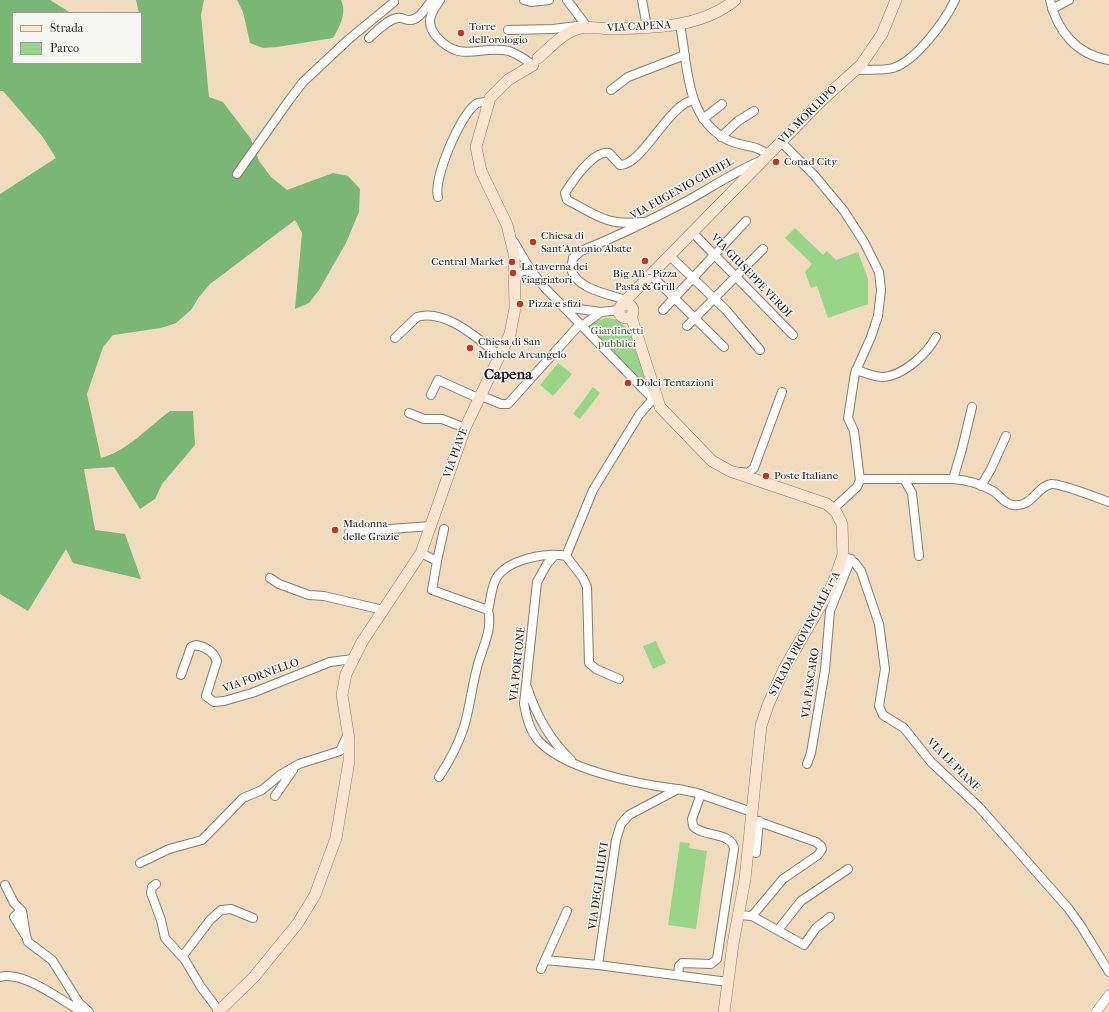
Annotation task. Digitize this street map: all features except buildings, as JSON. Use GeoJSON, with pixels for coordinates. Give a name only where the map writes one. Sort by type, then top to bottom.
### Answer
{"type":"FeatureCollection","features":[{"type":"Feature","properties":{"kind":"main road","name":"VIA CAPENA"},"geometry":{"type":"LineString","coordinates":[[586,26],[606,29],[680,25],[715,12],[735,0]]}},
{"type":"Feature","properties":{"kind":"main road","name":"VIA MORLUPO"},"geometry":{"type":"LineString","coordinates":[[622,305],[830,92],[856,70],[869,55],[882,34],[896,0]]}},
{"type":"Feature","properties":{"kind":"main road"},"geometry":{"type":"LineString","coordinates":[[487,102],[491,96],[506,82],[534,64],[568,34],[586,26]]}},
{"type":"Feature","properties":{"kind":"main road","name":"VIA PIAVE"},"geometry":{"type":"LineString","coordinates":[[218,1012],[243,989],[303,918],[315,895],[331,855],[338,830],[349,758],[348,731],[342,692],[344,679],[353,659],[383,610],[421,553],[465,428],[510,334],[514,319],[516,275],[515,257],[506,222],[494,200],[480,166],[476,147],[487,102]]}},
{"type":"Feature","properties":{"kind":"main road"},"geometry":{"type":"LineString","coordinates":[[632,313],[638,288]]}},
{"type":"Feature","properties":{"kind":"main road"},"geometry":{"type":"LineString","coordinates":[[622,305],[629,305],[632,313],[657,403],[704,453],[717,465],[730,472],[776,488],[816,499],[834,509]]}},
{"type":"Feature","properties":{"kind":"main road","name":"STRADA PROVINCIALE 17A"},"geometry":{"type":"LineString","coordinates":[[724,1012],[738,915],[755,820],[759,736],[768,705],[790,657],[833,584],[847,557],[843,527],[834,509]]}},
{"type":"Feature","properties":{"kind":"street"},"geometry":{"type":"LineString","coordinates":[[369,38],[391,21],[402,18],[408,20],[414,19],[423,12],[432,0]]}},
{"type":"Feature","properties":{"kind":"street"},"geometry":{"type":"LineString","coordinates":[[440,0],[430,15],[429,22],[435,34],[443,43],[454,50],[461,52],[500,50],[515,54],[534,64]]}},
{"type":"Feature","properties":{"kind":"street"},"geometry":{"type":"LineString","coordinates":[[524,0],[532,2],[549,0]]}},
{"type":"Feature","properties":{"kind":"street"},"geometry":{"type":"LineString","coordinates":[[567,0],[586,26]]}},
{"type":"Feature","properties":{"kind":"street"},"geometry":{"type":"LineString","coordinates":[[642,0],[647,27]]}},
{"type":"Feature","properties":{"kind":"street"},"geometry":{"type":"LineString","coordinates":[[856,70],[889,69],[906,62],[942,24],[955,0]]}},
{"type":"Feature","properties":{"kind":"street"},"geometry":{"type":"LineString","coordinates":[[1050,0],[1052,8],[1068,37],[1076,46],[1091,56],[1109,60]]}},
{"type":"Feature","properties":{"kind":"street"},"geometry":{"type":"LineString","coordinates":[[1052,8],[1070,0]]}},
{"type":"Feature","properties":{"kind":"street"},"geometry":{"type":"LineString","coordinates":[[237,174],[303,82],[349,39],[394,1],[402,18]]}},
{"type":"Feature","properties":{"kind":"street"},"geometry":{"type":"LineString","coordinates":[[680,25],[690,85],[694,100],[703,119],[710,129],[721,137],[734,143],[759,149],[766,157]]}},
{"type":"Feature","properties":{"kind":"street"},"geometry":{"type":"LineString","coordinates":[[508,30],[553,29],[586,26]]}},
{"type":"Feature","properties":{"kind":"street"},"geometry":{"type":"LineString","coordinates":[[611,90],[628,77],[685,55]]}},
{"type":"Feature","properties":{"kind":"street"},"geometry":{"type":"LineString","coordinates":[[646,221],[626,224],[611,222],[567,200],[565,193],[584,167],[603,153],[609,153],[620,165],[625,164],[648,144],[680,106],[687,101],[694,100]]}},
{"type":"Feature","properties":{"kind":"street"},"geometry":{"type":"LineString","coordinates":[[438,197],[437,183],[459,126],[466,113],[476,104],[487,102]]}},
{"type":"Feature","properties":{"kind":"street"},"geometry":{"type":"LineString","coordinates":[[703,119],[722,104]]}},
{"type":"Feature","properties":{"kind":"street"},"geometry":{"type":"LineString","coordinates":[[721,137],[738,121],[754,112]]}},
{"type":"Feature","properties":{"kind":"street"},"geometry":{"type":"LineString","coordinates":[[782,142],[815,176],[844,211],[864,242],[878,272],[880,296],[877,321],[856,370],[848,418],[854,431],[861,479],[857,487],[834,509]]}},
{"type":"Feature","properties":{"kind":"street","name":"VIA EUGENIO CURIEL"},"geometry":{"type":"LineString","coordinates":[[622,305],[581,283],[571,272],[571,262],[581,251],[688,200],[733,173],[766,157]]}},
{"type":"Feature","properties":{"kind":"street"},"geometry":{"type":"LineString","coordinates":[[663,310],[746,221]]}},
{"type":"Feature","properties":{"kind":"street","name":"VIA GIUSEPPE VERDI"},"geometry":{"type":"LineString","coordinates":[[693,233],[793,335]]}},
{"type":"Feature","properties":{"kind":"street"},"geometry":{"type":"LineString","coordinates":[[510,236],[532,271],[574,318],[657,403],[639,415],[613,456],[590,495],[566,556]]}},
{"type":"Feature","properties":{"kind":"street"},"geometry":{"type":"LineString","coordinates":[[687,326],[763,249]]}},
{"type":"Feature","properties":{"kind":"street"},"geometry":{"type":"LineString","coordinates":[[670,256],[714,298],[760,350]]}},
{"type":"Feature","properties":{"kind":"street"},"geometry":{"type":"LineString","coordinates":[[516,275],[522,271],[532,271]]}},
{"type":"Feature","properties":{"kind":"street"},"geometry":{"type":"LineString","coordinates":[[651,275],[724,347]]}},
{"type":"Feature","properties":{"kind":"street"},"geometry":{"type":"LineString","coordinates":[[431,395],[435,379],[501,404],[508,404],[581,325],[600,312],[622,305]]}},
{"type":"Feature","properties":{"kind":"street"},"geometry":{"type":"LineString","coordinates":[[564,307],[600,312]]}},
{"type":"Feature","properties":{"kind":"street"},"geometry":{"type":"LineString","coordinates":[[574,318],[579,308]]}},
{"type":"Feature","properties":{"kind":"street"},"geometry":{"type":"LineString","coordinates":[[395,338],[417,317],[441,318],[459,326],[500,356]]}},
{"type":"Feature","properties":{"kind":"street"},"geometry":{"type":"LineString","coordinates":[[856,370],[880,377],[892,374],[923,356],[936,338]]}},
{"type":"Feature","properties":{"kind":"street"},"geometry":{"type":"LineString","coordinates":[[730,472],[747,473],[754,470],[782,392]]}},
{"type":"Feature","properties":{"kind":"street"},"geometry":{"type":"LineString","coordinates":[[953,479],[965,440],[972,407]]}},
{"type":"Feature","properties":{"kind":"street"},"geometry":{"type":"LineString","coordinates":[[409,414],[424,419],[442,418],[465,428]]}},
{"type":"Feature","properties":{"kind":"street"},"geometry":{"type":"LineString","coordinates":[[981,486],[992,469],[1006,436]]}},
{"type":"Feature","properties":{"kind":"street"},"geometry":{"type":"LineString","coordinates":[[861,479],[953,479],[981,486],[995,492],[1005,502],[1014,505],[1030,501],[1044,488],[1054,484],[1063,485],[1109,502]]}},
{"type":"Feature","properties":{"kind":"street"},"geometry":{"type":"LineString","coordinates":[[904,479],[912,493],[919,556]]}},
{"type":"Feature","properties":{"kind":"street"},"geometry":{"type":"LineString","coordinates":[[349,532],[431,526]]}},
{"type":"Feature","properties":{"kind":"street"},"geometry":{"type":"LineString","coordinates":[[444,529],[432,590],[488,610]]}},
{"type":"Feature","properties":{"kind":"street"},"geometry":{"type":"LineString","coordinates":[[421,553],[437,561]]}},
{"type":"Feature","properties":{"kind":"street"},"geometry":{"type":"LineString","coordinates":[[440,777],[454,751],[464,726],[477,668],[489,631],[490,620],[488,610],[494,582],[503,571],[528,559],[556,555],[566,556],[583,578],[587,587],[589,663],[596,669],[619,679]]}},
{"type":"Feature","properties":{"kind":"street","name":"VIA PORTONE"},"geometry":{"type":"LineString","coordinates":[[556,555],[547,564],[537,582],[524,704],[527,720],[536,738],[561,757],[575,763],[614,777],[678,789]]}},
{"type":"Feature","properties":{"kind":"street","name":"VIA PASCARO"},"geometry":{"type":"LineString","coordinates":[[807,764],[811,753],[824,670],[830,611],[847,557]]}},
{"type":"Feature","properties":{"kind":"street","name":"VIA LE PIANE"},"geometry":{"type":"LineString","coordinates":[[847,557],[863,574],[881,634],[885,669],[879,706],[880,711],[886,717],[904,728],[931,762],[991,820],[1065,904],[1081,926],[1109,972]]}},
{"type":"Feature","properties":{"kind":"street"},"geometry":{"type":"LineString","coordinates":[[270,578],[279,584],[311,596],[324,596],[383,610]]}},
{"type":"Feature","properties":{"kind":"street","name":"VIA FORNELLO"},"geometry":{"type":"LineString","coordinates":[[181,675],[191,647],[196,645],[205,648],[215,656],[217,661],[206,696],[212,701],[221,702],[252,693],[330,662],[353,659]]}},
{"type":"Feature","properties":{"kind":"street"},"geometry":{"type":"LineString","coordinates":[[526,684],[537,716],[557,746],[575,763]]}},
{"type":"Feature","properties":{"kind":"street"},"geometry":{"type":"LineString","coordinates":[[140,863],[173,848],[202,840],[239,801],[262,790],[280,775],[299,764],[340,750],[344,746],[348,731]]}},
{"type":"Feature","properties":{"kind":"street"},"geometry":{"type":"LineString","coordinates":[[275,796],[288,775],[299,764]]}},
{"type":"Feature","properties":{"kind":"street"},"geometry":{"type":"LineString","coordinates":[[678,789],[700,794],[755,820],[816,842],[821,846],[822,849],[818,855],[783,879],[752,916]]}},
{"type":"Feature","properties":{"kind":"street","name":"VIA DEGLI ULIVI"},"geometry":{"type":"LineString","coordinates":[[598,965],[615,843],[620,827],[629,814],[678,789]]}},
{"type":"Feature","properties":{"kind":"street"},"geometry":{"type":"LineString","coordinates":[[678,975],[679,966],[682,963],[711,964],[717,959],[734,849],[733,843],[728,840],[697,830],[693,826],[692,821],[700,794]]}},
{"type":"Feature","properties":{"kind":"street"},"geometry":{"type":"LineString","coordinates":[[755,820],[756,853]]}},
{"type":"Feature","properties":{"kind":"street"},"geometry":{"type":"LineString","coordinates":[[778,930],[801,901],[848,869]]}},
{"type":"Feature","properties":{"kind":"street"},"geometry":{"type":"LineString","coordinates":[[156,884],[152,887],[151,893],[161,920],[165,938],[182,957],[218,1012]]}},
{"type":"Feature","properties":{"kind":"street"},"geometry":{"type":"LineString","coordinates":[[5,885],[14,903],[21,909],[26,936],[29,943],[52,960],[80,1003],[89,1012]]}},
{"type":"Feature","properties":{"kind":"street"},"geometry":{"type":"LineString","coordinates":[[182,957],[210,920],[221,910],[231,909],[253,918]]}},
{"type":"Feature","properties":{"kind":"street"},"geometry":{"type":"LineString","coordinates":[[541,969],[567,911]]}},
{"type":"Feature","properties":{"kind":"street"},"geometry":{"type":"LineString","coordinates":[[738,915],[752,916],[804,945],[816,928],[830,917]]}},
{"type":"Feature","properties":{"kind":"street"},"geometry":{"type":"LineString","coordinates":[[545,960],[598,965],[728,982]]}},
{"type":"Feature","properties":{"kind":"street"},"geometry":{"type":"LineString","coordinates":[[0,977],[12,976],[25,980],[82,1012]]}},
{"type":"Feature","properties":{"kind":"street"},"geometry":{"type":"LineString","coordinates":[[1096,1012],[1109,995]]}},
{"type":"Feature","properties":{"kind":"green space"},"geometry":{"type":"Polygon","coordinates":[[[0,0],[50,0],[69,12],[12,12],[12,64],[142,64],[142,12],[139,12],[136,0],[204,0],[201,15],[209,97],[223,102],[251,139],[259,161],[271,177],[287,190],[333,173],[348,176],[360,189],[359,212],[346,243],[319,290],[309,303],[295,309],[302,233],[295,220],[210,284],[199,297],[191,310],[176,323],[161,328],[113,335],[103,347],[87,394],[101,458],[120,450],[129,444],[170,411],[193,411],[195,445],[162,484],[155,499],[140,509],[114,467],[84,469],[95,530],[125,534],[141,579],[73,563],[66,549],[28,611],[0,594],[0,194],[56,158],[42,136],[3,91],[0,91],[0,0]]]}},
{"type":"Feature","properties":{"kind":"green space"},"geometry":{"type":"Polygon","coordinates":[[[237,0],[341,0],[343,5],[343,15],[333,38],[263,48],[250,43],[243,12],[237,0]]]}},
{"type":"Feature","properties":{"kind":"green space"},"geometry":{"type":"Polygon","coordinates":[[[795,228],[823,255],[827,251],[836,260],[858,252],[868,279],[868,304],[828,318],[817,286],[811,288],[805,272],[812,264],[785,238],[795,228]]]}},
{"type":"Feature","properties":{"kind":"green space","name":"Giardinetti pubblici"},"geometry":{"type":"Polygon","coordinates":[[[606,318],[616,319],[629,332],[638,353],[647,384],[643,385],[588,328],[595,322],[606,318]]]}},
{"type":"Feature","properties":{"kind":"green space"},"geometry":{"type":"Polygon","coordinates":[[[558,363],[572,374],[553,396],[540,385],[558,363]]]}},
{"type":"Feature","properties":{"kind":"green space"},"geometry":{"type":"Polygon","coordinates":[[[593,387],[600,393],[580,419],[573,414],[593,387]]]}},
{"type":"Feature","properties":{"kind":"green space"},"geometry":{"type":"Polygon","coordinates":[[[656,641],[666,663],[653,669],[643,646],[656,641]]]}},
{"type":"Feature","properties":{"kind":"green space"},"geometry":{"type":"Polygon","coordinates":[[[680,842],[690,843],[689,848],[707,851],[696,929],[668,925],[680,842]]]}},
{"type":"Feature","properties":{"kind":"place","name":"Torre dell'orologio"},"geometry":{"type":"Point","coordinates":[461,33]}},
{"type":"Feature","properties":{"kind":"place","name":"Conad City"},"geometry":{"type":"Point","coordinates":[776,162]}},
{"type":"Feature","properties":{"kind":"place","name":"Chiesa di Sant'Antonio Abate"},"geometry":{"type":"Point","coordinates":[533,242]}},
{"type":"Feature","properties":{"kind":"place","name":"Big Alì - Pizza Pasta & Grill"},"geometry":{"type":"Point","coordinates":[645,261]}},
{"type":"Feature","properties":{"kind":"place","name":"Central Market"},"geometry":{"type":"Point","coordinates":[512,262]}},
{"type":"Feature","properties":{"kind":"place","name":"La taverna dei viaggiatori"},"geometry":{"type":"Point","coordinates":[513,273]}},
{"type":"Feature","properties":{"kind":"place","name":"Pizza e sfizi"},"geometry":{"type":"Point","coordinates":[520,304]}},
{"type":"Feature","properties":{"kind":"place","name":"Chiesa di San Michele Arcangelo"},"geometry":{"type":"Point","coordinates":[470,348]}},
{"type":"Feature","properties":{"kind":"place","name":"Dolci Tentazioni"},"geometry":{"type":"Point","coordinates":[628,383]}},
{"type":"Feature","properties":{"kind":"place","name":"Poste Italiane"},"geometry":{"type":"Point","coordinates":[766,476]}},
{"type":"Feature","properties":{"kind":"place","name":"Madonna delle Grazie"},"geometry":{"type":"Point","coordinates":[335,530]}},
{"type":"Feature","properties":{"kind":"district","name":"Capena"},"geometry":{"type":"Point","coordinates":[508,375]}}]}
